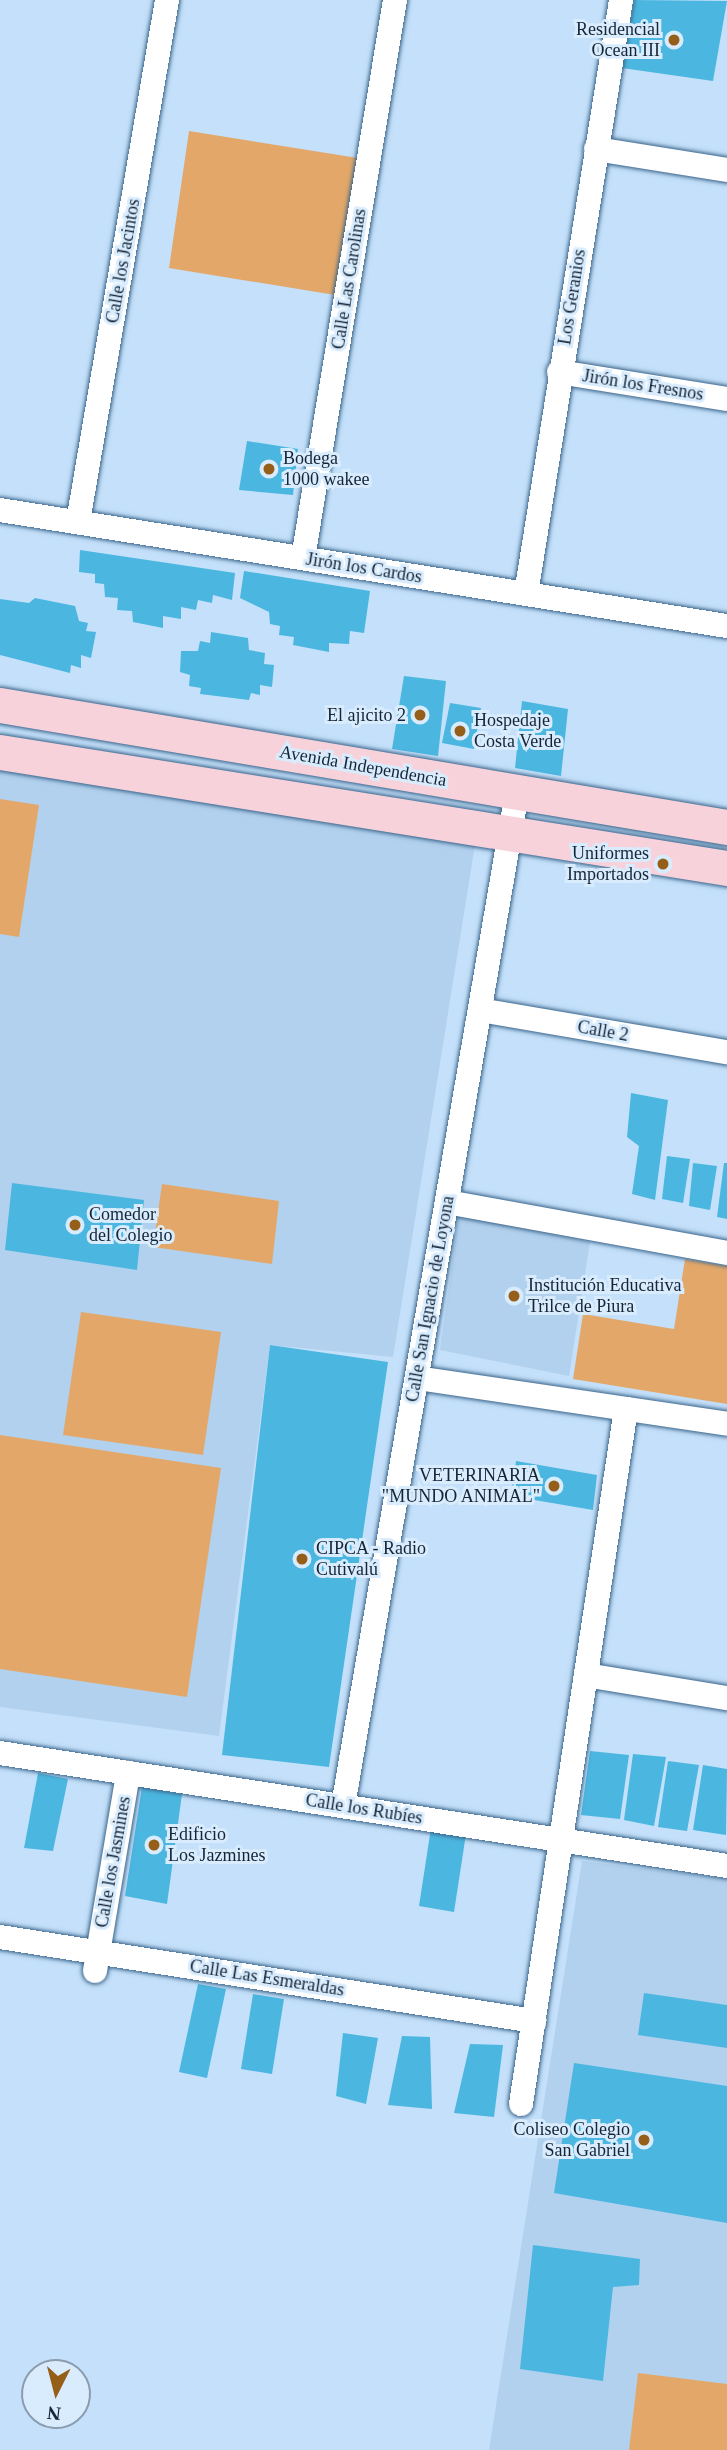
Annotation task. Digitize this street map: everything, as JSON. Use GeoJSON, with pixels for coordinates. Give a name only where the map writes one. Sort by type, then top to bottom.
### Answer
{"type":"FeatureCollection","features":[{"type":"Feature","properties":{"kind":"main road","name":"Avenida Independencia"},"geometry":{"type":"LineString","coordinates":[[0,705],[727,827]]}},
{"type":"Feature","properties":{"kind":"main road"},"geometry":{"type":"LineString","coordinates":[[0,752],[727,868]]}},
{"type":"Feature","properties":{"kind":"street","name":"Calle los Jacintos"},"geometry":{"type":"LineString","coordinates":[[78,522],[167,0]]}},
{"type":"Feature","properties":{"kind":"street","name":"Calle Las Carolinas"},"geometry":{"type":"LineString","coordinates":[[303,558],[395,0]]}},
{"type":"Feature","properties":{"kind":"street","name":"Los Geranios"},"geometry":{"type":"LineString","coordinates":[[526,594],[559,372],[621,0]]}},
{"type":"Feature","properties":{"kind":"street"},"geometry":{"type":"LineString","coordinates":[[596,149],[727,170]]}},
{"type":"Feature","properties":{"kind":"street","name":"Jirón los Fresnos"},"geometry":{"type":"LineString","coordinates":[[559,372],[727,399]]}},
{"type":"Feature","properties":{"kind":"street","name":"Jirón los Cardos"},"geometry":{"type":"LineString","coordinates":[[0,510],[727,626]]}},
{"type":"Feature","properties":{"kind":"street","name":"Calle San Ignacio de Loyona"},"geometry":{"type":"LineString","coordinates":[[344,1806],[517,792]]}},
{"type":"Feature","properties":{"kind":"street","name":"Calle 2"},"geometry":{"type":"LineString","coordinates":[[480,1010],[727,1052]]}},
{"type":"Feature","properties":{"kind":"street"},"geometry":{"type":"LineString","coordinates":[[447,1202],[727,1253]]}},
{"type":"Feature","properties":{"kind":"street"},"geometry":{"type":"LineString","coordinates":[[417,1378],[727,1424]]}},
{"type":"Feature","properties":{"kind":"street"},"geometry":{"type":"LineString","coordinates":[[521,2104],[626,1409]]}},
{"type":"Feature","properties":{"kind":"street"},"geometry":{"type":"LineString","coordinates":[[586,1675],[727,1698]]}},
{"type":"Feature","properties":{"kind":"street","name":"Calle los Rubíes"},"geometry":{"type":"LineString","coordinates":[[0,1754],[727,1866]]}},
{"type":"Feature","properties":{"kind":"street","name":"Calle los Jasmines"},"geometry":{"type":"LineString","coordinates":[[97,1961],[128,1773]]}},
{"type":"Feature","properties":{"kind":"street","name":"Calle Las Esmeraldas"},"geometry":{"type":"LineString","coordinates":[[0,1937],[97,1961],[534,2021]]}},
{"type":"Feature","properties":{"kind":"shaded area"},"geometry":{"type":"Polygon","coordinates":[[[189,131],[358,158],[335,295],[169,268],[189,131]]]}},
{"type":"Feature","properties":{"kind":"shaded area"},"geometry":{"type":"Polygon","coordinates":[[[0,758],[477,832],[393,1357],[270,1345],[219,1736],[0,1707],[0,758]]]}},
{"type":"Feature","properties":{"kind":"shaded area"},"geometry":{"type":"Polygon","coordinates":[[[0,799],[39,805],[19,937],[0,934],[0,799]]]}},
{"type":"Feature","properties":{"kind":"shaded area"},"geometry":{"type":"Polygon","coordinates":[[[162,1184],[279,1201],[272,1264],[153,1247],[162,1184]]]}},
{"type":"Feature","properties":{"kind":"shaded area","name":"Institución Educativa Trilce de Piura"},"geometry":{"type":"Polygon","coordinates":[[[459,1214],[590,1242],[569,1376],[440,1350],[459,1214]]]}},
{"type":"Feature","properties":{"kind":"shaded area"},"geometry":{"type":"Polygon","coordinates":[[[685,1259],[727,1266],[727,1404],[573,1379],[583,1314],[674,1329],[685,1259]]]}},
{"type":"Feature","properties":{"kind":"shaded area"},"geometry":{"type":"Polygon","coordinates":[[[81,1312],[221,1332],[203,1455],[63,1435],[81,1312]]]}},
{"type":"Feature","properties":{"kind":"shaded area"},"geometry":{"type":"Polygon","coordinates":[[[0,1435],[221,1468],[187,1697],[0,1669],[0,1435]]]}},
{"type":"Feature","properties":{"kind":"shaded area"},"geometry":{"type":"Polygon","coordinates":[[[582,1861],[727,1879],[727,2450],[489,2450],[582,1861]]]}},
{"type":"Feature","properties":{"kind":"shaded area"},"geometry":{"type":"Polygon","coordinates":[[[638,2373],[727,2384],[727,2450],[629,2450],[638,2373]]]}},
{"type":"Feature","properties":{"kind":"building","name":"Residencial Ocean III"},"geometry":{"type":"Polygon","coordinates":[[[634,0],[727,1],[713,81],[622,68],[634,0]]]}},
{"type":"Feature","properties":{"kind":"building","name":"Bodega 1000 wakee"},"geometry":{"type":"Polygon","coordinates":[[[247,441],[298,449],[293,495],[239,490],[247,441]]]}},
{"type":"Feature","properties":{"kind":"building"},"geometry":{"type":"Polygon","coordinates":[[[80,550],[235,573],[232,600],[213,595],[212,603],[198,600],[196,610],[181,607],[181,619],[163,616],[163,628],[133,622],[132,611],[117,610],[118,598],[105,597],[104,584],[95,583],[95,574],[79,572],[80,550]]]}},
{"type":"Feature","properties":{"kind":"building"},"geometry":{"type":"Polygon","coordinates":[[[244,571],[370,591],[364,633],[350,631],[349,644],[329,643],[329,652],[293,645],[294,637],[279,635],[280,626],[270,624],[269,612],[240,598],[244,571]]]}},
{"type":"Feature","properties":{"kind":"building"},"geometry":{"type":"Polygon","coordinates":[[[35,598],[75,606],[79,621],[88,623],[86,631],[96,632],[91,658],[81,655],[81,668],[71,665],[70,673],[0,655],[0,599],[29,603],[35,598]]]}},
{"type":"Feature","properties":{"kind":"building"},"geometry":{"type":"Polygon","coordinates":[[[211,632],[248,638],[249,650],[265,653],[264,664],[274,665],[272,687],[260,685],[260,695],[251,693],[249,700],[200,694],[201,688],[189,686],[190,675],[180,672],[181,651],[198,651],[200,641],[210,643],[211,632]]]}},
{"type":"Feature","properties":{"kind":"building","name":"El ajicito 2"},"geometry":{"type":"Polygon","coordinates":[[[404,676],[446,681],[438,756],[392,749],[404,676]]]}},
{"type":"Feature","properties":{"kind":"building"},"geometry":{"type":"Polygon","coordinates":[[[522,701],[568,709],[561,776],[515,768],[522,701]]]}},
{"type":"Feature","properties":{"kind":"building","name":"Hospedaje Costa Verde"},"geometry":{"type":"Polygon","coordinates":[[[450,703],[481,708],[474,749],[442,743],[450,703]]]}},
{"type":"Feature","properties":{"kind":"building"},"geometry":{"type":"Polygon","coordinates":[[[631,1093],[668,1100],[655,1200],[632,1194],[639,1146],[627,1137],[631,1093]]]}},
{"type":"Feature","properties":{"kind":"building"},"geometry":{"type":"Polygon","coordinates":[[[667,1156],[690,1159],[683,1203],[662,1199],[667,1156]]]}},
{"type":"Feature","properties":{"kind":"building"},"geometry":{"type":"Polygon","coordinates":[[[693,1163],[717,1166],[710,1210],[689,1206],[693,1163]]]}},
{"type":"Feature","properties":{"kind":"building"},"geometry":{"type":"Polygon","coordinates":[[[724,1163],[727,1163],[727,1219],[717,1217],[724,1163]]]}},
{"type":"Feature","properties":{"kind":"building","name":"Comedor del Colegio"},"geometry":{"type":"Polygon","coordinates":[[[12,1183],[144,1200],[137,1270],[5,1250],[12,1183]]]}},
{"type":"Feature","properties":{"kind":"building","name":"CIPCA - Radio Cutivalú"},"geometry":{"type":"Polygon","coordinates":[[[270,1345],[388,1362],[329,1767],[222,1755],[270,1345]]]}},
{"type":"Feature","properties":{"kind":"building","name":"VETERINARIA \"MUNDO ANIMAL\""},"geometry":{"type":"Polygon","coordinates":[[[516,1461],[597,1475],[593,1510],[511,1496],[516,1461]]]}},
{"type":"Feature","properties":{"kind":"building"},"geometry":{"type":"Polygon","coordinates":[[[590,1751],[629,1755],[620,1819],[581,1815],[590,1751]]]}},
{"type":"Feature","properties":{"kind":"building"},"geometry":{"type":"Polygon","coordinates":[[[633,1754],[666,1757],[654,1826],[624,1820],[633,1754]]]}},
{"type":"Feature","properties":{"kind":"building"},"geometry":{"type":"Polygon","coordinates":[[[668,1761],[699,1765],[687,1831],[658,1827],[668,1761]]]}},
{"type":"Feature","properties":{"kind":"building"},"geometry":{"type":"Polygon","coordinates":[[[703,1765],[727,1769],[726,1835],[693,1830],[703,1765]]]}},
{"type":"Feature","properties":{"kind":"building"},"geometry":{"type":"Polygon","coordinates":[[[38,1773],[68,1779],[53,1851],[24,1848],[38,1773]]]}},
{"type":"Feature","properties":{"kind":"building","name":"Edificio Los Jazmines"},"geometry":{"type":"Polygon","coordinates":[[[142,1787],[182,1794],[167,1904],[125,1896],[142,1787]]]}},
{"type":"Feature","properties":{"kind":"building"},"geometry":{"type":"Polygon","coordinates":[[[431,1828],[466,1834],[454,1912],[419,1906],[431,1828]]]}},
{"type":"Feature","properties":{"kind":"building"},"geometry":{"type":"Polygon","coordinates":[[[198,1984],[226,1989],[207,2078],[179,2072],[198,1984]]]}},
{"type":"Feature","properties":{"kind":"building"},"geometry":{"type":"Polygon","coordinates":[[[644,1993],[727,2005],[727,2048],[638,2035],[644,1993]]]}},
{"type":"Feature","properties":{"kind":"building"},"geometry":{"type":"Polygon","coordinates":[[[253,1994],[284,1999],[272,2074],[241,2069],[253,1994]]]}},
{"type":"Feature","properties":{"kind":"building"},"geometry":{"type":"Polygon","coordinates":[[[343,2033],[378,2038],[366,2104],[336,2096],[343,2033]]]}},
{"type":"Feature","properties":{"kind":"building"},"geometry":{"type":"Polygon","coordinates":[[[402,2036],[430,2037],[432,2109],[388,2105],[402,2036]]]}},
{"type":"Feature","properties":{"kind":"building"},"geometry":{"type":"Polygon","coordinates":[[[470,2044],[503,2045],[494,2117],[454,2113],[470,2044]]]}},
{"type":"Feature","properties":{"kind":"building","name":"Coliseo Colegio San Gabriel"},"geometry":{"type":"Polygon","coordinates":[[[574,2063],[727,2086],[727,2223],[554,2193],[574,2063]]]}},
{"type":"Feature","properties":{"kind":"building"},"geometry":{"type":"Polygon","coordinates":[[[533,2245],[640,2259],[639,2285],[613,2287],[603,2381],[520,2369],[533,2245]]]}},
{"type":"Feature","properties":{"kind":"place","name":"Residencial Ocean III"},"geometry":{"type":"Point","coordinates":[674,40]}},
{"type":"Feature","properties":{"kind":"place","name":"Bodega 1000 wakee"},"geometry":{"type":"Point","coordinates":[269,469]}},
{"type":"Feature","properties":{"kind":"place","name":"El ajicito 2"},"geometry":{"type":"Point","coordinates":[420,715]}},
{"type":"Feature","properties":{"kind":"place","name":"Hospedaje Costa Verde"},"geometry":{"type":"Point","coordinates":[460,731]}},
{"type":"Feature","properties":{"kind":"place","name":"Uniformes Importados"},"geometry":{"type":"Point","coordinates":[663,864]}},
{"type":"Feature","properties":{"kind":"place","name":"Comedor del Colegio"},"geometry":{"type":"Point","coordinates":[75,1225]}},
{"type":"Feature","properties":{"kind":"place","name":"Institución Educativa Trilce de Piura"},"geometry":{"type":"Point","coordinates":[514,1296]}},
{"type":"Feature","properties":{"kind":"place","name":"VETERINARIA \"MUNDO ANIMAL\""},"geometry":{"type":"Point","coordinates":[554,1486]}},
{"type":"Feature","properties":{"kind":"place","name":"CIPCA - Radio Cutivalú"},"geometry":{"type":"Point","coordinates":[302,1559]}},
{"type":"Feature","properties":{"kind":"place","name":"Edificio Los Jazmines"},"geometry":{"type":"Point","coordinates":[154,1845]}},
{"type":"Feature","properties":{"kind":"place","name":"Coliseo Colegio San Gabriel"},"geometry":{"type":"Point","coordinates":[644,2140]}}]}
